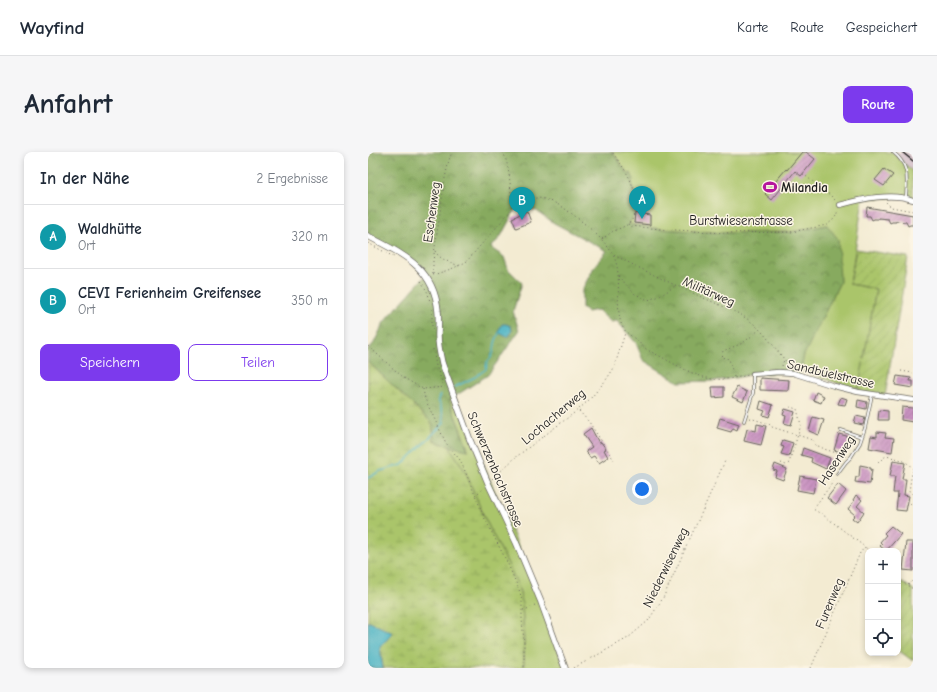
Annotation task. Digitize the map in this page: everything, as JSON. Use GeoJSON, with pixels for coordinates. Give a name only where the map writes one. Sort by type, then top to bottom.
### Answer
{"type":"FeatureCollection","features":[{"type":"Feature","properties":{"kind":"street"},"geometry":{"type":"LineString","coordinates":[[840,205],[864,199],[882,197],[906,197],[913,200]]}},
{"type":"Feature","properties":{"kind":"street","name":"Schwerzenbachstrasse"},"geometry":{"type":"LineString","coordinates":[[368,236],[401,253],[409,259],[418,267],[432,288],[437,301],[439,351],[447,387],[488,483],[516,542],[541,602],[565,668]]}},
{"type":"Feature","properties":{"kind":"street","name":"Sandbüelstrasse"},"geometry":{"type":"LineString","coordinates":[[753,374],[779,372],[793,374],[858,392],[913,400]]}},
{"type":"Feature","properties":{"kind":"lane"},"geometry":{"type":"LineString","coordinates":[[893,152],[906,169],[906,197]]}},
{"type":"Feature","properties":{"kind":"lane"},"geometry":{"type":"LineString","coordinates":[[744,421],[753,392],[753,374]]}},
{"type":"Feature","properties":{"kind":"lane","name":"Hasenweg"},"geometry":{"type":"LineString","coordinates":[[837,474],[860,443],[866,428],[872,394]]}},
{"type":"Feature","properties":{"kind":"lane"},"geometry":{"type":"LineString","coordinates":[[841,430],[862,437]]}},
{"type":"Feature","properties":{"kind":"path","name":"Eschenweg"},"geometry":{"type":"LineString","coordinates":[[452,152],[445,178],[434,251],[433,275],[459,266]]}},
{"type":"Feature","properties":{"kind":"path"},"geometry":{"type":"LineString","coordinates":[[503,152],[506,158],[512,203],[514,206]]}},
{"type":"Feature","properties":{"kind":"path"},"geometry":{"type":"LineString","coordinates":[[602,239],[611,232],[628,224],[632,221],[634,215],[635,204],[632,182],[612,152]]}},
{"type":"Feature","properties":{"kind":"path"},"geometry":{"type":"LineString","coordinates":[[802,174],[830,195],[840,205]]}},
{"type":"Feature","properties":{"kind":"path"},"geometry":{"type":"LineString","coordinates":[[882,197],[891,208],[913,211]]}},
{"type":"Feature","properties":{"kind":"path"},"geometry":{"type":"LineString","coordinates":[[434,251],[438,256],[459,266],[467,261],[514,206],[528,199],[545,199],[555,203],[573,215],[602,239],[614,255],[617,265],[619,312],[622,326],[626,332],[646,349],[689,372],[700,376],[713,379],[735,378],[753,374]]}},
{"type":"Feature","properties":{"kind":"path","name":"Burstwiesenstrasse"},"geometry":{"type":"LineString","coordinates":[[628,224],[631,226],[660,229],[725,233],[791,232],[827,225],[836,216],[840,205]]}},
{"type":"Feature","properties":{"kind":"path"},"geometry":{"type":"LineString","coordinates":[[368,243],[398,259]]}},
{"type":"Feature","properties":{"kind":"path","name":"Militärweg"},"geometry":{"type":"LineString","coordinates":[[614,255],[676,286],[750,320],[760,329],[784,360],[779,372]]}},
{"type":"Feature","properties":{"kind":"path"},"geometry":{"type":"LineString","coordinates":[[618,276],[635,294],[648,300],[660,296],[676,286]]}},
{"type":"Feature","properties":{"kind":"path"},"geometry":{"type":"LineString","coordinates":[[424,278],[431,306],[432,333]]}},
{"type":"Feature","properties":{"kind":"path"},"geometry":{"type":"LineString","coordinates":[[735,378],[729,359],[721,357],[723,351],[743,343],[760,329]]}},
{"type":"Feature","properties":{"kind":"path","name":"Lochacherweg"},"geometry":{"type":"LineString","coordinates":[[475,495],[516,457],[578,410],[606,380],[614,368],[626,332]]}},
{"type":"Feature","properties":{"kind":"path"},"geometry":{"type":"LineString","coordinates":[[368,346],[404,378],[423,389],[447,387],[436,366],[433,346]]}},
{"type":"Feature","properties":{"kind":"path"},"geometry":{"type":"LineString","coordinates":[[901,371],[913,373]]}},
{"type":"Feature","properties":{"kind":"path"},"geometry":{"type":"LineString","coordinates":[[423,389],[425,399],[446,443],[460,460],[485,519],[518,586],[522,602],[524,668]]}},
{"type":"Feature","properties":{"kind":"path"},"geometry":{"type":"LineString","coordinates":[[781,463],[789,463],[800,425],[797,409],[790,407]]}},
{"type":"Feature","properties":{"kind":"path"},"geometry":{"type":"LineString","coordinates":[[578,410],[589,422],[614,460]]}},
{"type":"Feature","properties":{"kind":"path"},"geometry":{"type":"LineString","coordinates":[[745,417],[813,440],[815,445],[851,457]]}},
{"type":"Feature","properties":{"kind":"path"},"geometry":{"type":"LineString","coordinates":[[878,462],[886,456],[908,463],[913,470],[909,491],[913,494]]}},
{"type":"Feature","properties":{"kind":"path","name":"Niederwisenweg"},"geometry":{"type":"LineString","coordinates":[[574,668],[628,638],[641,628],[652,616],[663,598],[725,461]]}},
{"type":"Feature","properties":{"kind":"path","name":"Hasenweg"},"geometry":{"type":"LineString","coordinates":[[837,474],[836,480],[813,509],[865,546]]}},
{"type":"Feature","properties":{"kind":"path","name":"Furenweg"},"geometry":{"type":"LineString","coordinates":[[811,668],[860,553],[865,546]]}},
{"type":"Feature","properties":{"kind":"path"},"geometry":{"type":"LineString","coordinates":[[908,586],[913,580]]}},
{"type":"Feature","properties":{"kind":"path"},"geometry":{"type":"LineString","coordinates":[[901,581],[913,589]]}},
{"type":"Feature","properties":{"kind":"path"},"geometry":{"type":"LineString","coordinates":[[522,610],[541,602]]}},
{"type":"Feature","properties":{"kind":"shaded area"},"geometry":{"type":"Polygon","coordinates":[[[893,152],[913,152],[913,171],[902,162],[893,152]]]}},
{"type":"Feature","properties":{"kind":"green space"},"geometry":{"type":"Polygon","coordinates":[[[368,152],[612,152],[628,174],[631,173],[634,180],[632,182],[635,210],[634,215],[628,224],[660,229],[725,233],[791,232],[827,225],[838,239],[840,282],[804,355],[800,375],[793,373],[753,374],[713,381],[679,382],[643,360],[636,343],[617,321],[611,322],[598,310],[587,312],[582,308],[582,290],[595,265],[607,251],[554,223],[537,211],[517,206],[501,236],[491,248],[504,257],[508,269],[522,283],[513,311],[519,331],[488,375],[449,400],[468,450],[449,446],[434,441],[432,423],[368,362],[368,350],[374,343],[384,322],[425,276],[409,259],[368,236],[368,152]]]}},
{"type":"Feature","properties":{"kind":"green space","name":"Milandia"},"geometry":{"type":"Polygon","coordinates":[[[612,152],[893,152],[913,171],[913,200],[906,197],[863,199],[850,284],[876,289],[859,389],[801,370],[827,225],[791,232],[725,233],[660,229],[628,224],[634,193],[632,182],[634,180],[612,152]]]}},
{"type":"Feature","properties":{"kind":"green space"},"geometry":{"type":"Polygon","coordinates":[[[856,249],[908,257],[885,396],[858,392],[876,289],[850,284],[856,249]]]}},
{"type":"Feature","properties":{"kind":"green space"},"geometry":{"type":"Polygon","coordinates":[[[368,362],[432,423],[434,441],[449,446],[465,471],[485,519],[518,586],[522,602],[524,668],[383,668],[380,647],[370,622],[368,622],[368,362]]]}},
{"type":"Feature","properties":{"kind":"green space"},"geometry":{"type":"Polygon","coordinates":[[[454,396],[525,562],[565,668],[524,668],[522,602],[520,592],[507,562],[485,519],[465,471],[449,446],[468,449],[449,400],[454,396]]]}},
{"type":"Feature","properties":{"kind":"green space"},"geometry":{"type":"Polygon","coordinates":[[[901,582],[913,589],[913,661],[901,652],[901,582]]]}},
{"type":"Feature","properties":{"kind":"water"},"geometry":{"type":"Polygon","coordinates":[[[502,324],[511,326],[512,330],[510,335],[507,337],[499,333],[502,324]]]}},
{"type":"Feature","properties":{"kind":"water"},"geometry":{"type":"Polygon","coordinates":[[[368,622],[393,633],[380,647],[383,668],[368,668],[368,622]]]}},
{"type":"Feature","properties":{"kind":"building"},"geometry":{"type":"Polygon","coordinates":[[[802,152],[806,152],[815,159],[801,176],[795,171],[772,200],[765,194],[802,152]]]}},
{"type":"Feature","properties":{"kind":"building"},"geometry":{"type":"Polygon","coordinates":[[[884,169],[893,175],[884,186],[875,180],[884,169]]]}},
{"type":"Feature","properties":{"kind":"building"},"geometry":{"type":"Polygon","coordinates":[[[867,207],[913,215],[913,225],[908,226],[906,222],[896,221],[890,223],[888,219],[878,218],[872,220],[870,216],[866,216],[867,207]]]}},
{"type":"Feature","properties":{"kind":"building"},"geometry":{"type":"Polygon","coordinates":[[[527,211],[531,222],[516,228],[512,218],[527,211]]]}},
{"type":"Feature","properties":{"kind":"building"},"geometry":{"type":"Polygon","coordinates":[[[635,213],[650,215],[650,225],[634,223],[635,213]]]}},
{"type":"Feature","properties":{"kind":"building"},"geometry":{"type":"Polygon","coordinates":[[[897,376],[911,378],[910,381],[913,381],[913,388],[895,385],[897,376]]]}},
{"type":"Feature","properties":{"kind":"building"},"geometry":{"type":"Polygon","coordinates":[[[760,378],[789,380],[788,391],[760,390],[760,378]]]}},
{"type":"Feature","properties":{"kind":"building"},"geometry":{"type":"Polygon","coordinates":[[[712,387],[724,387],[724,397],[713,398],[712,387]]]}},
{"type":"Feature","properties":{"kind":"building"},"geometry":{"type":"Polygon","coordinates":[[[737,387],[747,392],[743,402],[732,397],[737,387]]]}},
{"type":"Feature","properties":{"kind":"building"},"geometry":{"type":"Polygon","coordinates":[[[816,392],[824,396],[821,403],[813,400],[816,392]]]}},
{"type":"Feature","properties":{"kind":"building"},"geometry":{"type":"Polygon","coordinates":[[[841,397],[847,399],[845,405],[838,404],[841,397]]]}},
{"type":"Feature","properties":{"kind":"building"},"geometry":{"type":"Polygon","coordinates":[[[858,400],[867,402],[866,409],[857,407],[858,400]]]}},
{"type":"Feature","properties":{"kind":"building"},"geometry":{"type":"Polygon","coordinates":[[[761,401],[773,405],[769,417],[763,415],[765,411],[759,409],[761,401]]]}},
{"type":"Feature","properties":{"kind":"building"},"geometry":{"type":"Polygon","coordinates":[[[902,407],[913,408],[913,422],[901,420],[902,407]]]}},
{"type":"Feature","properties":{"kind":"building"},"geometry":{"type":"Polygon","coordinates":[[[785,409],[795,412],[791,425],[784,423],[786,416],[783,415],[785,409]]]}},
{"type":"Feature","properties":{"kind":"building"},"geometry":{"type":"Polygon","coordinates":[[[879,410],[888,411],[888,420],[878,420],[879,410]]]}},
{"type":"Feature","properties":{"kind":"building"},"geometry":{"type":"Polygon","coordinates":[[[856,416],[865,418],[863,425],[854,423],[856,416]]]}},
{"type":"Feature","properties":{"kind":"building"},"geometry":{"type":"Polygon","coordinates":[[[813,417],[824,420],[819,435],[809,431],[813,417]]]}},
{"type":"Feature","properties":{"kind":"building"},"geometry":{"type":"Polygon","coordinates":[[[720,418],[739,424],[737,430],[733,428],[731,432],[717,428],[720,418]]]}},
{"type":"Feature","properties":{"kind":"building"},"geometry":{"type":"Polygon","coordinates":[[[757,424],[766,426],[761,445],[744,441],[747,429],[756,431],[757,424]]]}},
{"type":"Feature","properties":{"kind":"building"},"geometry":{"type":"Polygon","coordinates":[[[591,428],[599,443],[601,442],[606,449],[604,450],[608,457],[599,463],[594,456],[590,458],[586,451],[592,447],[583,434],[591,428]]]}},
{"type":"Feature","properties":{"kind":"building"},"geometry":{"type":"Polygon","coordinates":[[[877,432],[886,433],[885,437],[894,438],[892,452],[869,448],[871,436],[877,437],[877,432]]]}},
{"type":"Feature","properties":{"kind":"building"},"geometry":{"type":"Polygon","coordinates":[[[839,434],[850,437],[845,453],[834,450],[839,434]]]}},
{"type":"Feature","properties":{"kind":"building"},"geometry":{"type":"Polygon","coordinates":[[[783,440],[793,443],[789,456],[781,454],[784,447],[781,446],[783,440]]]}},
{"type":"Feature","properties":{"kind":"building"},"geometry":{"type":"Polygon","coordinates":[[[803,448],[830,458],[826,469],[811,462],[812,458],[801,455],[803,448]]]}},
{"type":"Feature","properties":{"kind":"building"},"geometry":{"type":"Polygon","coordinates":[[[893,461],[905,463],[902,479],[906,479],[904,495],[909,496],[906,511],[896,510],[898,493],[893,493],[895,476],[890,476],[893,461]]]}},
{"type":"Feature","properties":{"kind":"building"},"geometry":{"type":"Polygon","coordinates":[[[775,464],[787,469],[783,480],[775,477],[777,471],[773,470],[775,464]]]}},
{"type":"Feature","properties":{"kind":"building"},"geometry":{"type":"Polygon","coordinates":[[[860,465],[870,467],[870,469],[872,469],[870,484],[855,482],[856,477],[859,477],[860,465]]]}},
{"type":"Feature","properties":{"kind":"building"},"geometry":{"type":"Polygon","coordinates":[[[800,476],[816,479],[813,493],[797,490],[800,476]]]}},
{"type":"Feature","properties":{"kind":"building"},"geometry":{"type":"Polygon","coordinates":[[[838,484],[846,491],[836,505],[827,498],[838,484]]]}},
{"type":"Feature","properties":{"kind":"building"},"geometry":{"type":"Polygon","coordinates":[[[856,495],[862,500],[857,506],[864,512],[857,522],[852,518],[855,515],[848,509],[854,501],[853,500],[856,495]]]}},
{"type":"Feature","properties":{"kind":"building"},"geometry":{"type":"Polygon","coordinates":[[[891,526],[901,534],[889,548],[882,548],[880,546],[882,544],[880,542],[886,535],[884,533],[891,526]]]}},
{"type":"Feature","properties":{"kind":"building"},"geometry":{"type":"Polygon","coordinates":[[[906,542],[913,542],[913,571],[903,570],[906,542]]]}},
{"type":"Feature","properties":{"kind":"waterway"},"geometry":{"type":"LineString","coordinates":[[455,387],[475,377],[486,369],[487,362],[493,354],[495,342],[499,333]]}},
{"type":"Feature","properties":{"kind":"waterway"},"geometry":{"type":"LineString","coordinates":[[368,478],[380,471],[402,465],[444,423],[438,399],[440,395]]}},
{"type":"Feature","properties":{"kind":"railway"},"geometry":{"type":"LineString","coordinates":[[902,152],[913,161]]}},
{"type":"Feature","properties":{"kind":"place","name":"Milandia"},"geometry":{"type":"Point","coordinates":[770,187]}},
{"type":"Feature","properties":{"kind":"place","name":"Waldhütte"},"geometry":{"type":"Point","coordinates":[642,219]}},
{"type":"Feature","properties":{"kind":"place","name":"CEVI Ferienheim Greifensee"},"geometry":{"type":"Point","coordinates":[522,220]}}]}
